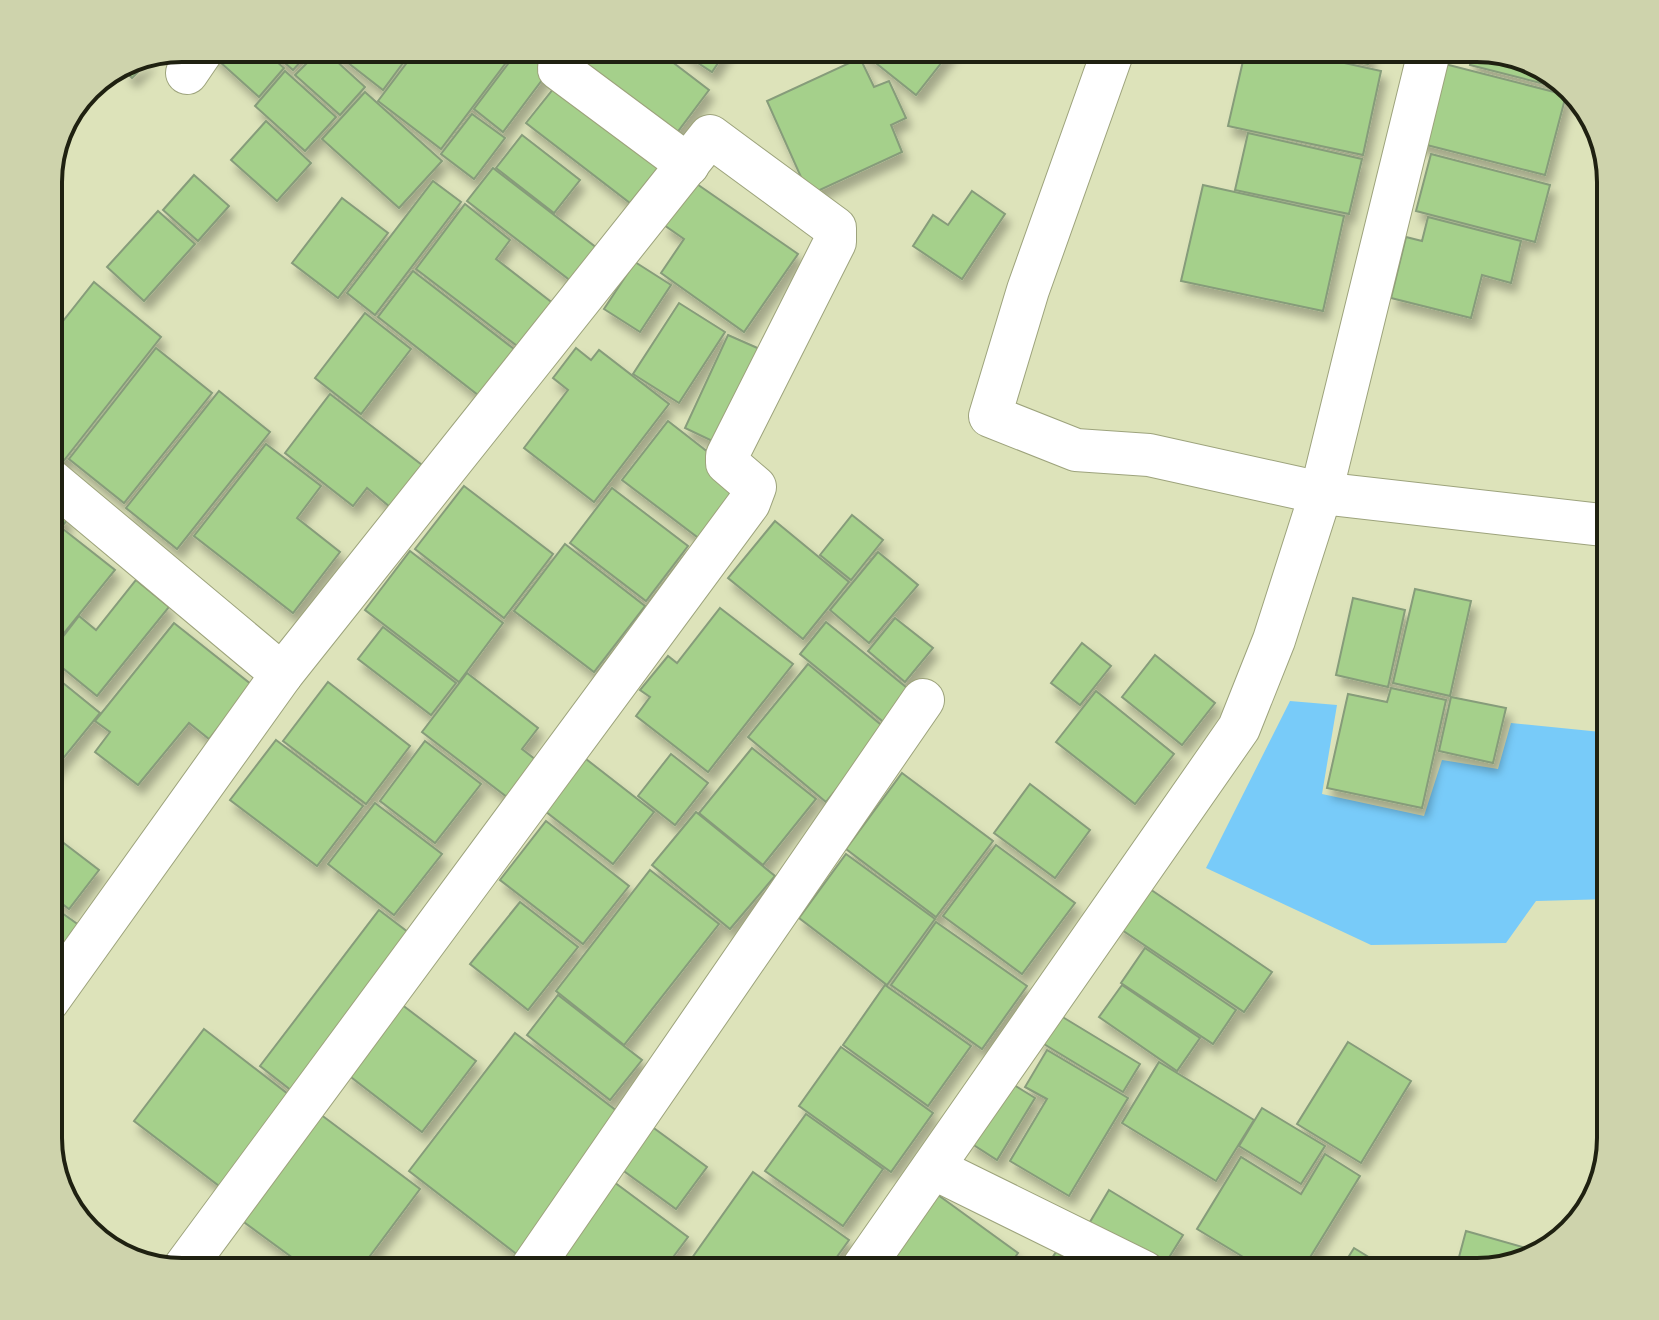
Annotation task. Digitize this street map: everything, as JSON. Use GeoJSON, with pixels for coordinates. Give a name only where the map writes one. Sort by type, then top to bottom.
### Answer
{"type":"FeatureCollection","features":[{"type":"Feature","properties":{"kind":"street"},"geometry":{"type":"LineString","coordinates":[[560,62],[559,69],[688,165]]}},
{"type":"Feature","properties":{"kind":"street"},"geometry":{"type":"LineString","coordinates":[[1109,62],[1028,290],[990,416],[1076,450],[1149,455],[1321,493],[1597,524]]}},
{"type":"Feature","properties":{"kind":"street"},"geometry":{"type":"LineString","coordinates":[[870,1258],[1239,728],[1270,653],[1321,493],[1427,62]]}},
{"type":"Feature","properties":{"kind":"street"},"geometry":{"type":"LineString","coordinates":[[62,981],[282,674],[710,136],[835,228],[835,242],[727,456],[727,463],[755,487],[755,492],[191,1258]]}},
{"type":"Feature","properties":{"kind":"street"},"geometry":{"type":"LineString","coordinates":[[62,490],[282,674]]}},
{"type":"Feature","properties":{"kind":"street"},"geometry":{"type":"LineString","coordinates":[[539,1258],[923,700]]}},
{"type":"Feature","properties":{"kind":"street"},"geometry":{"type":"LineString","coordinates":[[933,1168],[1116,1258]]}},
{"type":"Feature","properties":{"kind":"water"},"geometry":{"type":"Polygon","coordinates":[[[1290,701],[1337,705],[1322,794],[1424,816],[1442,760],[1498,769],[1511,723],[1597,732],[1597,899],[1536,901],[1506,943],[1371,945],[1206,868],[1290,701]]]}},
{"type":"Feature","properties":{"kind":"building"},"geometry":{"type":"Polygon","coordinates":[[[220,62],[277,62],[284,68],[259,97],[220,62]]]}},
{"type":"Feature","properties":{"kind":"building"},"geometry":{"type":"Polygon","coordinates":[[[284,62],[300,62],[293,70],[284,62]]]}},
{"type":"Feature","properties":{"kind":"building"},"geometry":{"type":"Polygon","coordinates":[[[308,62],[337,62],[365,87],[340,115],[295,75],[308,62]]]}},
{"type":"Feature","properties":{"kind":"building"},"geometry":{"type":"Polygon","coordinates":[[[347,62],[404,62],[383,90],[347,62]]]}},
{"type":"Feature","properties":{"kind":"building"},"geometry":{"type":"Polygon","coordinates":[[[407,62],[506,62],[441,149],[378,101],[407,62]]]}},
{"type":"Feature","properties":{"kind":"building"},"geometry":{"type":"Polygon","coordinates":[[[509,62],[544,62],[551,68],[503,132],[474,109],[509,62]]]}},
{"type":"Feature","properties":{"kind":"building"},"geometry":{"type":"Polygon","coordinates":[[[566,62],[672,62],[709,90],[667,146],[563,66],[566,62]]]}},
{"type":"Feature","properties":{"kind":"building"},"geometry":{"type":"Polygon","coordinates":[[[697,62],[719,62],[712,72],[697,62]]]}},
{"type":"Feature","properties":{"kind":"building"},"geometry":{"type":"Polygon","coordinates":[[[851,62],[862,62],[874,87],[889,81],[906,118],[891,125],[902,152],[809,195],[767,101],[851,62]]]}},
{"type":"Feature","properties":{"kind":"building"},"geometry":{"type":"Polygon","coordinates":[[[875,62],[942,62],[916,95],[875,62]]]}},
{"type":"Feature","properties":{"kind":"building"},"geometry":{"type":"Polygon","coordinates":[[[1243,62],[1340,62],[1381,71],[1363,155],[1228,126],[1243,62]]]}},
{"type":"Feature","properties":{"kind":"building"},"geometry":{"type":"Polygon","coordinates":[[[1437,62],[1557,93],[1564,101],[1545,175],[1415,142],[1437,62]]]}},
{"type":"Feature","properties":{"kind":"building"},"geometry":{"type":"Polygon","coordinates":[[[1471,62],[1493,63],[1516,68],[1545,84],[1470,65],[1471,62]]]}},
{"type":"Feature","properties":{"kind":"building"},"geometry":{"type":"Polygon","coordinates":[[[285,71],[336,117],[305,151],[255,106],[285,71]]]}},
{"type":"Feature","properties":{"kind":"building"},"geometry":{"type":"Polygon","coordinates":[[[562,78],[666,158],[630,203],[526,123],[562,78]]]}},
{"type":"Feature","properties":{"kind":"building"},"geometry":{"type":"Polygon","coordinates":[[[365,92],[442,161],[399,208],[322,139],[365,92]]]}},
{"type":"Feature","properties":{"kind":"building"},"geometry":{"type":"Polygon","coordinates":[[[472,114],[505,138],[474,179],[441,154],[472,114]]]}},
{"type":"Feature","properties":{"kind":"building"},"geometry":{"type":"Polygon","coordinates":[[[266,121],[311,163],[277,201],[231,160],[266,121]]]}},
{"type":"Feature","properties":{"kind":"building"},"geometry":{"type":"Polygon","coordinates":[[[1248,133],[1362,159],[1349,214],[1235,190],[1248,133]]]}},
{"type":"Feature","properties":{"kind":"building"},"geometry":{"type":"Polygon","coordinates":[[[522,135],[580,180],[554,213],[496,168],[522,135]]]}},
{"type":"Feature","properties":{"kind":"building"},"geometry":{"type":"Polygon","coordinates":[[[1431,154],[1550,185],[1535,242],[1416,211],[1431,154]]]}},
{"type":"Feature","properties":{"kind":"building"},"geometry":{"type":"Polygon","coordinates":[[[493,168],[606,255],[580,288],[467,201],[493,168]]]}},
{"type":"Feature","properties":{"kind":"building"},"geometry":{"type":"Polygon","coordinates":[[[194,175],[229,206],[198,241],[163,210],[194,175]]]}},
{"type":"Feature","properties":{"kind":"building"},"geometry":{"type":"Polygon","coordinates":[[[433,181],[461,202],[375,315],[347,293],[433,181]]]}},
{"type":"Feature","properties":{"kind":"building"},"geometry":{"type":"Polygon","coordinates":[[[694,182],[798,254],[744,332],[661,273],[684,239],[664,225],[694,182]]]}},
{"type":"Feature","properties":{"kind":"building"},"geometry":{"type":"Polygon","coordinates":[[[1203,185],[1344,216],[1323,311],[1181,281],[1203,185]]]}},
{"type":"Feature","properties":{"kind":"building"},"geometry":{"type":"Polygon","coordinates":[[[972,191],[1005,214],[962,279],[913,246],[933,215],[948,225],[972,191]]]}},
{"type":"Feature","properties":{"kind":"building"},"geometry":{"type":"Polygon","coordinates":[[[342,198],[388,233],[338,298],[292,263],[342,198]]]}},
{"type":"Feature","properties":{"kind":"building"},"geometry":{"type":"Polygon","coordinates":[[[465,204],[510,240],[496,259],[559,308],[525,352],[416,269],[465,204]]]}},
{"type":"Feature","properties":{"kind":"building"},"geometry":{"type":"Polygon","coordinates":[[[158,211],[195,244],[144,301],[107,267],[158,211]]]}},
{"type":"Feature","properties":{"kind":"building"},"geometry":{"type":"Polygon","coordinates":[[[1428,217],[1521,241],[1511,283],[1482,275],[1471,318],[1391,298],[1406,237],[1422,241],[1428,217]]]}},
{"type":"Feature","properties":{"kind":"building"},"geometry":{"type":"Polygon","coordinates":[[[635,262],[671,285],[640,332],[604,309],[635,262]]]}},
{"type":"Feature","properties":{"kind":"building"},"geometry":{"type":"Polygon","coordinates":[[[413,271],[523,356],[487,402],[378,317],[413,271]]]}},
{"type":"Feature","properties":{"kind":"building"},"geometry":{"type":"Polygon","coordinates":[[[94,282],[161,337],[62,463],[62,322],[94,282]]]}},
{"type":"Feature","properties":{"kind":"building"},"geometry":{"type":"Polygon","coordinates":[[[679,303],[725,332],[679,403],[633,374],[679,303]]]}},
{"type":"Feature","properties":{"kind":"building"},"geometry":{"type":"Polygon","coordinates":[[[365,313],[411,349],[361,414],[315,378],[365,313]]]}},
{"type":"Feature","properties":{"kind":"building"},"geometry":{"type":"Polygon","coordinates":[[[728,335],[771,354],[727,448],[685,428],[728,335]]]}},
{"type":"Feature","properties":{"kind":"building"},"geometry":{"type":"Polygon","coordinates":[[[156,348],[212,393],[124,503],[69,459],[156,348]]]}},
{"type":"Feature","properties":{"kind":"building"},"geometry":{"type":"Polygon","coordinates":[[[576,348],[591,360],[599,350],[669,404],[594,502],[524,448],[568,390],[553,378],[576,348]]]}},
{"type":"Feature","properties":{"kind":"building"},"geometry":{"type":"Polygon","coordinates":[[[219,391],[270,432],[177,549],[126,508],[219,391]]]}},
{"type":"Feature","properties":{"kind":"building"},"geometry":{"type":"Polygon","coordinates":[[[330,394],[422,465],[390,507],[367,488],[353,506],[285,453],[330,394]]]}},
{"type":"Feature","properties":{"kind":"building"},"geometry":{"type":"Polygon","coordinates":[[[668,421],[754,488],[709,546],[622,480],[668,421]]]}},
{"type":"Feature","properties":{"kind":"building"},"geometry":{"type":"Polygon","coordinates":[[[266,444],[321,486],[297,518],[340,552],[293,613],[194,536],[266,444]]]}},
{"type":"Feature","properties":{"kind":"building"},"geometry":{"type":"Polygon","coordinates":[[[464,486],[553,554],[504,618],[415,549],[464,486]]]}},
{"type":"Feature","properties":{"kind":"building"},"geometry":{"type":"Polygon","coordinates":[[[612,488],[688,546],[646,601],[570,543],[612,488]]]}},
{"type":"Feature","properties":{"kind":"building"},"geometry":{"type":"Polygon","coordinates":[[[852,515],[883,540],[851,580],[820,555],[852,515]]]}},
{"type":"Feature","properties":{"kind":"building"},"geometry":{"type":"Polygon","coordinates":[[[775,521],[849,582],[803,639],[728,578],[775,521]]]}},
{"type":"Feature","properties":{"kind":"building"},"geometry":{"type":"Polygon","coordinates":[[[62,530],[115,570],[62,636],[62,530]]]}},
{"type":"Feature","properties":{"kind":"building"},"geometry":{"type":"Polygon","coordinates":[[[565,544],[645,606],[594,672],[514,611],[565,544]]]}},
{"type":"Feature","properties":{"kind":"building"},"geometry":{"type":"Polygon","coordinates":[[[410,551],[503,623],[459,682],[365,610],[410,551]]]}},
{"type":"Feature","properties":{"kind":"building"},"geometry":{"type":"Polygon","coordinates":[[[878,552],[918,585],[869,643],[830,610],[878,552]]]}},
{"type":"Feature","properties":{"kind":"building"},"geometry":{"type":"Polygon","coordinates":[[[136,580],[169,607],[97,696],[62,667],[62,638],[79,616],[96,630],[136,580]]]}},
{"type":"Feature","properties":{"kind":"building"},"geometry":{"type":"Polygon","coordinates":[[[1415,589],[1471,601],[1450,696],[1393,683],[1415,589]]]}},
{"type":"Feature","properties":{"kind":"building"},"geometry":{"type":"Polygon","coordinates":[[[1353,598],[1405,610],[1388,687],[1336,675],[1353,598]]]}},
{"type":"Feature","properties":{"kind":"building"},"geometry":{"type":"Polygon","coordinates":[[[720,608],[793,664],[708,772],[636,716],[650,697],[640,690],[668,656],[677,663],[720,608]]]}},
{"type":"Feature","properties":{"kind":"building"},"geometry":{"type":"Polygon","coordinates":[[[895,618],[933,648],[905,682],[868,651],[895,618]]]}},
{"type":"Feature","properties":{"kind":"building"},"geometry":{"type":"Polygon","coordinates":[[[826,622],[912,692],[886,724],[800,654],[826,622]]]}},
{"type":"Feature","properties":{"kind":"building"},"geometry":{"type":"Polygon","coordinates":[[[174,623],[252,685],[209,739],[189,723],[138,785],[95,752],[110,732],[95,721],[174,623]]]}},
{"type":"Feature","properties":{"kind":"building"},"geometry":{"type":"Polygon","coordinates":[[[383,627],[456,683],[431,715],[358,659],[383,627]]]}},
{"type":"Feature","properties":{"kind":"building"},"geometry":{"type":"Polygon","coordinates":[[[1082,643],[1111,666],[1080,705],[1051,683],[1082,643]]]}},
{"type":"Feature","properties":{"kind":"building"},"geometry":{"type":"Polygon","coordinates":[[[1155,655],[1215,703],[1182,745],[1122,697],[1155,655]]]}},
{"type":"Feature","properties":{"kind":"building"},"geometry":{"type":"Polygon","coordinates":[[[808,664],[886,729],[826,802],[748,737],[808,664]]]}},
{"type":"Feature","properties":{"kind":"building"},"geometry":{"type":"Polygon","coordinates":[[[467,673],[538,728],[522,749],[549,770],[520,807],[422,732],[467,673]]]}},
{"type":"Feature","properties":{"kind":"building"},"geometry":{"type":"Polygon","coordinates":[[[62,682],[100,713],[62,760],[62,682]]]}},
{"type":"Feature","properties":{"kind":"building"},"geometry":{"type":"Polygon","coordinates":[[[328,682],[410,746],[366,804],[283,741],[328,682]]]}},
{"type":"Feature","properties":{"kind":"building"},"geometry":{"type":"Polygon","coordinates":[[[1391,688],[1446,700],[1422,808],[1327,788],[1348,694],[1387,702],[1391,688]]]}},
{"type":"Feature","properties":{"kind":"building"},"geometry":{"type":"Polygon","coordinates":[[[1096,691],[1174,754],[1135,804],[1056,742],[1096,691]]]}},
{"type":"Feature","properties":{"kind":"building"},"geometry":{"type":"Polygon","coordinates":[[[1451,697],[1506,708],[1493,763],[1439,751],[1451,697]]]}},
{"type":"Feature","properties":{"kind":"building"},"geometry":{"type":"Polygon","coordinates":[[[276,740],[363,806],[317,866],[230,800],[276,740]]]}},
{"type":"Feature","properties":{"kind":"building"},"geometry":{"type":"Polygon","coordinates":[[[425,741],[481,784],[435,843],[380,801],[425,741]]]}},
{"type":"Feature","properties":{"kind":"building"},"geometry":{"type":"Polygon","coordinates":[[[752,748],[816,799],[763,865],[699,813],[752,748]]]}},
{"type":"Feature","properties":{"kind":"building"},"geometry":{"type":"Polygon","coordinates":[[[671,754],[708,783],[675,825],[638,796],[671,754]]]}},
{"type":"Feature","properties":{"kind":"building"},"geometry":{"type":"Polygon","coordinates":[[[586,759],[654,812],[613,864],[545,811],[586,759]]]}},
{"type":"Feature","properties":{"kind":"building"},"geometry":{"type":"Polygon","coordinates":[[[902,773],[993,841],[936,917],[846,849],[902,773]]]}},
{"type":"Feature","properties":{"kind":"building"},"geometry":{"type":"Polygon","coordinates":[[[1030,784],[1090,830],[1055,878],[994,833],[1030,784]]]}},
{"type":"Feature","properties":{"kind":"building"},"geometry":{"type":"Polygon","coordinates":[[[375,803],[442,854],[394,915],[328,864],[375,803]]]}},
{"type":"Feature","properties":{"kind":"building"},"geometry":{"type":"Polygon","coordinates":[[[696,812],[775,876],[730,929],[652,865],[696,812]]]}},
{"type":"Feature","properties":{"kind":"building"},"geometry":{"type":"Polygon","coordinates":[[[546,821],[629,886],[583,944],[500,880],[546,821]]]}},
{"type":"Feature","properties":{"kind":"building"},"geometry":{"type":"Polygon","coordinates":[[[62,842],[99,870],[69,909],[62,904],[62,842]]]}},
{"type":"Feature","properties":{"kind":"building"},"geometry":{"type":"Polygon","coordinates":[[[996,845],[1075,903],[1022,974],[943,916],[996,845]]]}},
{"type":"Feature","properties":{"kind":"building"},"geometry":{"type":"Polygon","coordinates":[[[846,854],[935,919],[887,985],[799,918],[846,854]]]}},
{"type":"Feature","properties":{"kind":"building"},"geometry":{"type":"Polygon","coordinates":[[[650,870],[719,924],[624,1045],[556,991],[650,870]]]}},
{"type":"Feature","properties":{"kind":"building"},"geometry":{"type":"Polygon","coordinates":[[[1144,885],[1272,972],[1244,1012],[1116,926],[1144,885]]]}},
{"type":"Feature","properties":{"kind":"building"},"geometry":{"type":"Polygon","coordinates":[[[520,902],[578,947],[528,1010],[470,964],[520,902]]]}},
{"type":"Feature","properties":{"kind":"building"},"geometry":{"type":"Polygon","coordinates":[[[379,910],[421,942],[301,1098],[260,1066],[379,910]]]}},
{"type":"Feature","properties":{"kind":"building"},"geometry":{"type":"Polygon","coordinates":[[[62,913],[83,928],[62,957],[62,913]]]}},
{"type":"Feature","properties":{"kind":"building"},"geometry":{"type":"Polygon","coordinates":[[[936,922],[1027,986],[982,1049],[891,985],[936,922]]]}},
{"type":"Feature","properties":{"kind":"building"},"geometry":{"type":"Polygon","coordinates":[[[1145,948],[1236,1010],[1213,1044],[1121,983],[1145,948]]]}},
{"type":"Feature","properties":{"kind":"building"},"geometry":{"type":"Polygon","coordinates":[[[885,985],[971,1046],[928,1106],[843,1045],[885,985]]]}},
{"type":"Feature","properties":{"kind":"building"},"geometry":{"type":"Polygon","coordinates":[[[1122,985],[1200,1038],[1177,1071],[1099,1017],[1122,985]]]}},
{"type":"Feature","properties":{"kind":"building"},"geometry":{"type":"Polygon","coordinates":[[[558,995],[642,1060],[610,1100],[527,1035],[558,995]]]}},
{"type":"Feature","properties":{"kind":"building"},"geometry":{"type":"Polygon","coordinates":[[[401,1004],[476,1061],[422,1132],[347,1074],[401,1004]]]}},
{"type":"Feature","properties":{"kind":"building"},"geometry":{"type":"Polygon","coordinates":[[[1056,1013],[1140,1064],[1123,1092],[1039,1041],[1056,1013]]]}},
{"type":"Feature","properties":{"kind":"building"},"geometry":{"type":"Polygon","coordinates":[[[204,1029],[297,1101],[227,1192],[134,1121],[204,1029]]]}},
{"type":"Feature","properties":{"kind":"building"},"geometry":{"type":"Polygon","coordinates":[[[515,1033],[626,1118],[519,1256],[409,1171],[515,1033]]]}},
{"type":"Feature","properties":{"kind":"building"},"geometry":{"type":"Polygon","coordinates":[[[1348,1042],[1411,1081],[1361,1163],[1297,1124],[1348,1042]]]}},
{"type":"Feature","properties":{"kind":"building"},"geometry":{"type":"Polygon","coordinates":[[[841,1047],[933,1113],[891,1172],[799,1106],[841,1047]]]}},
{"type":"Feature","properties":{"kind":"building"},"geometry":{"type":"Polygon","coordinates":[[[1047,1050],[1128,1098],[1069,1196],[1010,1161],[1047,1099],[1025,1087],[1047,1050]]]}},
{"type":"Feature","properties":{"kind":"building"},"geometry":{"type":"Polygon","coordinates":[[[1159,1062],[1254,1120],[1216,1181],[1122,1123],[1159,1062]]]}},
{"type":"Feature","properties":{"kind":"building"},"geometry":{"type":"Polygon","coordinates":[[[1006,1080],[1035,1098],[997,1160],[969,1142],[1006,1080]]]}},
{"type":"Feature","properties":{"kind":"building"},"geometry":{"type":"Polygon","coordinates":[[[1262,1108],[1325,1146],[1301,1184],[1239,1146],[1262,1108]]]}},
{"type":"Feature","properties":{"kind":"building"},"geometry":{"type":"Polygon","coordinates":[[[320,1114],[420,1189],[368,1258],[293,1258],[241,1220],[320,1114]]]}},
{"type":"Feature","properties":{"kind":"building"},"geometry":{"type":"Polygon","coordinates":[[[806,1114],[883,1169],[843,1226],[765,1171],[806,1114]]]}},
{"type":"Feature","properties":{"kind":"building"},"geometry":{"type":"Polygon","coordinates":[[[651,1126],[707,1167],[676,1209],[621,1169],[651,1126]]]}},
{"type":"Feature","properties":{"kind":"building"},"geometry":{"type":"Polygon","coordinates":[[[1325,1154],[1360,1176],[1310,1258],[1245,1258],[1197,1229],[1241,1157],[1301,1194],[1325,1154]]]}},
{"type":"Feature","properties":{"kind":"building"},"geometry":{"type":"Polygon","coordinates":[[[753,1172],[849,1240],[836,1258],[692,1258],[753,1172]]]}},
{"type":"Feature","properties":{"kind":"building"},"geometry":{"type":"Polygon","coordinates":[[[614,1182],[688,1237],[672,1258],[558,1258],[614,1182]]]}},
{"type":"Feature","properties":{"kind":"building"},"geometry":{"type":"Polygon","coordinates":[[[927,1187],[1018,1253],[1015,1258],[875,1258],[927,1187]]]}},
{"type":"Feature","properties":{"kind":"building"},"geometry":{"type":"Polygon","coordinates":[[[1109,1190],[1183,1235],[1169,1258],[1137,1258],[1087,1227],[1109,1190]]]}},
{"type":"Feature","properties":{"kind":"building"},"geometry":{"type":"Polygon","coordinates":[[[1466,1231],[1525,1248],[1493,1257],[1459,1258],[1466,1231]]]}},
{"type":"Feature","properties":{"kind":"building"},"geometry":{"type":"Polygon","coordinates":[[[1354,1248],[1370,1258],[1348,1258],[1354,1248]]]}}]}
